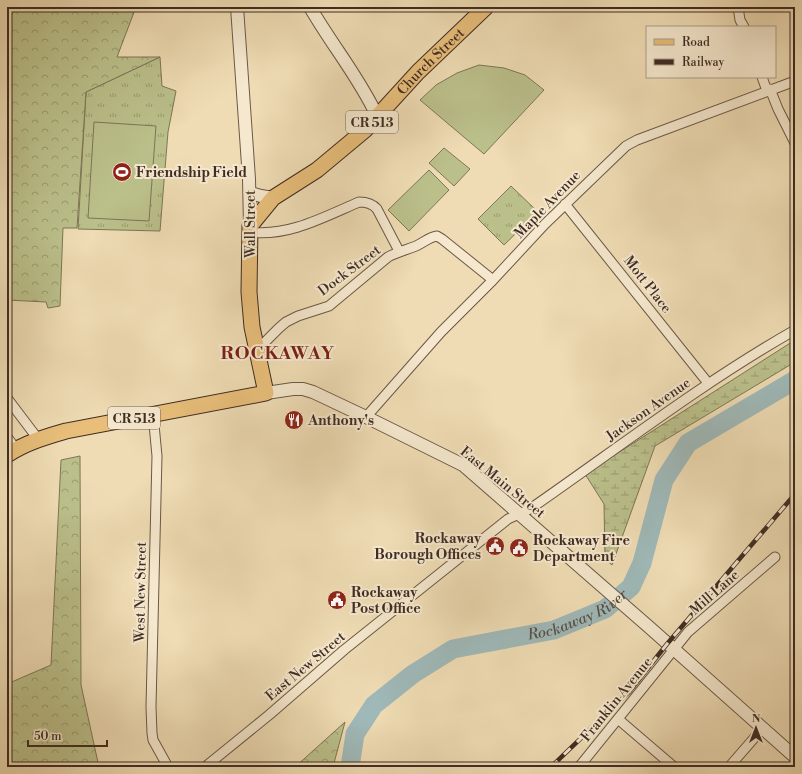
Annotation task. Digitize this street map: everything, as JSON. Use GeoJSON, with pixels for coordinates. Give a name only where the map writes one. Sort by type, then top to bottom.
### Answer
{"type":"FeatureCollection","features":[{"type":"Feature","properties":{"kind":"main road","name":"Church Street"},"geometry":{"type":"LineString","coordinates":[[250,229],[273,198],[317,170],[365,130],[418,72],[486,7]]}},
{"type":"Feature","properties":{"kind":"main road","name":"Wall Street"},"geometry":{"type":"LineString","coordinates":[[250,229],[249,292],[252,327],[266,393]]}},
{"type":"Feature","properties":{"kind":"main road","name":"CR 513"},"geometry":{"type":"LineString","coordinates":[[11,452],[38,439],[85,426],[266,393]]}},
{"type":"Feature","properties":{"kind":"street","name":"Wall Street"},"geometry":{"type":"LineString","coordinates":[[237,7],[250,192],[250,229]]}},
{"type":"Feature","properties":{"kind":"street"},"geometry":{"type":"LineString","coordinates":[[310,7],[323,30],[370,100],[377,116]]}},
{"type":"Feature","properties":{"kind":"street"},"geometry":{"type":"LineString","coordinates":[[738,7],[740,20],[743,26]]}},
{"type":"Feature","properties":{"kind":"street"},"geometry":{"type":"LineString","coordinates":[[762,78],[795,143]]}},
{"type":"Feature","properties":{"kind":"street","name":"Maple Avenue"},"geometry":{"type":"LineString","coordinates":[[366,417],[441,332],[493,280],[545,224],[626,146],[637,140],[795,81]]}},
{"type":"Feature","properties":{"kind":"street"},"geometry":{"type":"LineString","coordinates":[[250,192],[273,198]]}},
{"type":"Feature","properties":{"kind":"street","name":"Dock Street"},"geometry":{"type":"LineString","coordinates":[[250,229],[262,234],[290,230],[358,202],[364,202],[373,204],[377,209],[398,251]]}},
{"type":"Feature","properties":{"kind":"street","name":"Mott Place"},"geometry":{"type":"LineString","coordinates":[[565,204],[708,383]]}},
{"type":"Feature","properties":{"kind":"street","name":"Dock Street"},"geometry":{"type":"LineString","coordinates":[[258,350],[286,322],[298,316],[329,306],[388,257],[398,251],[416,246],[432,237],[436,236],[442,239],[493,280]]}},
{"type":"Feature","properties":{"kind":"street","name":"Jackson Avenue"},"geometry":{"type":"LineString","coordinates":[[519,514],[530,509],[708,383],[795,330]]}},
{"type":"Feature","properties":{"kind":"street","name":"East Main Street"},"geometry":{"type":"LineString","coordinates":[[266,393],[293,389],[303,389],[313,392],[463,465],[639,618],[795,757]]}},
{"type":"Feature","properties":{"kind":"street"},"geometry":{"type":"LineString","coordinates":[[7,398],[38,439]]}},
{"type":"Feature","properties":{"kind":"street","name":"West New Street"},"geometry":{"type":"LineString","coordinates":[[153,414],[157,456],[152,733],[168,767]]}},
{"type":"Feature","properties":{"kind":"street"},"geometry":{"type":"LineString","coordinates":[[7,437],[11,452]]}},
{"type":"Feature","properties":{"kind":"street","name":"East New Street"},"geometry":{"type":"LineString","coordinates":[[205,767],[269,715],[344,650],[508,519],[519,514]]}},
{"type":"Feature","properties":{"kind":"street","name":"Mill Lane"},"geometry":{"type":"LineString","coordinates":[[674,650],[688,632],[775,557]]}},
{"type":"Feature","properties":{"kind":"street","name":"Franklin Avenue"},"geometry":{"type":"LineString","coordinates":[[580,767],[674,650]]}},
{"type":"Feature","properties":{"kind":"street"},"geometry":{"type":"LineString","coordinates":[[618,719],[674,767]]}},
{"type":"Feature","properties":{"kind":"street"},"geometry":{"type":"LineString","coordinates":[[728,767],[762,729]]}},
{"type":"Feature","properties":{"kind":"green space"},"geometry":{"type":"Polygon","coordinates":[[[7,7],[136,7],[117,57],[160,57],[86,92],[77,228],[63,228],[60,306],[48,308],[46,302],[7,300],[7,7]]]}},
{"type":"Feature","properties":{"kind":"green space"},"geometry":{"type":"Polygon","coordinates":[[[160,57],[162,86],[176,91],[168,132],[160,231],[78,229],[86,92],[160,57]]]}},
{"type":"Feature","properties":{"kind":"green space"},"geometry":{"type":"Polygon","coordinates":[[[479,65],[504,68],[525,75],[544,90],[484,154],[420,100],[436,85],[457,73],[479,65]]]}},
{"type":"Feature","properties":{"kind":"green space","name":"Friendship Field"},"geometry":{"type":"Polygon","coordinates":[[[94,122],[156,126],[149,221],[88,218],[94,122]]]}},
{"type":"Feature","properties":{"kind":"green space"},"geometry":{"type":"Polygon","coordinates":[[[444,148],[470,169],[454,186],[429,163],[444,148]]]}},
{"type":"Feature","properties":{"kind":"green space"},"geometry":{"type":"Polygon","coordinates":[[[429,170],[449,190],[409,231],[388,210],[429,170]]]}},
{"type":"Feature","properties":{"kind":"green space"},"geometry":{"type":"Polygon","coordinates":[[[511,186],[538,212],[504,245],[478,219],[511,186]]]}},
{"type":"Feature","properties":{"kind":"green space"},"geometry":{"type":"Polygon","coordinates":[[[795,340],[795,362],[655,446],[612,565],[605,559],[604,504],[585,474],[795,340]]]}},
{"type":"Feature","properties":{"kind":"green space"},"geometry":{"type":"Polygon","coordinates":[[[80,456],[81,685],[99,767],[7,767],[7,684],[51,665],[61,460],[80,456]]]}},
{"type":"Feature","properties":{"kind":"green space"},"geometry":{"type":"Polygon","coordinates":[[[345,722],[333,767],[295,767],[345,722]]]}},
{"type":"Feature","properties":{"kind":"waterway","name":"Rockaway River"},"geometry":{"type":"LineString","coordinates":[[350,767],[355,734],[374,705],[413,674],[453,649],[554,630],[605,609],[631,587],[642,563],[664,480],[688,443],[795,380]]}},
{"type":"Feature","properties":{"kind":"railway"},"geometry":{"type":"LineString","coordinates":[[551,767],[629,692],[667,644],[795,494]]}},
{"type":"Feature","properties":{"kind":"place","name":"Friendship Field"},"geometry":{"type":"Point","coordinates":[122,172]}},
{"type":"Feature","properties":{"kind":"place","name":"Anthony's"},"geometry":{"type":"Point","coordinates":[294,420]}},
{"type":"Feature","properties":{"kind":"place","name":"Rockaway Borough Offices"},"geometry":{"type":"Point","coordinates":[495,546]}},
{"type":"Feature","properties":{"kind":"place","name":"Rockaway Fire Department"},"geometry":{"type":"Point","coordinates":[519,548]}},
{"type":"Feature","properties":{"kind":"place","name":"Rockaway Post Office"},"geometry":{"type":"Point","coordinates":[337,600]}},
{"type":"Feature","properties":{"kind":"district","name":"ROCKAWAY"},"geometry":{"type":"Point","coordinates":[278,353]}}]}
